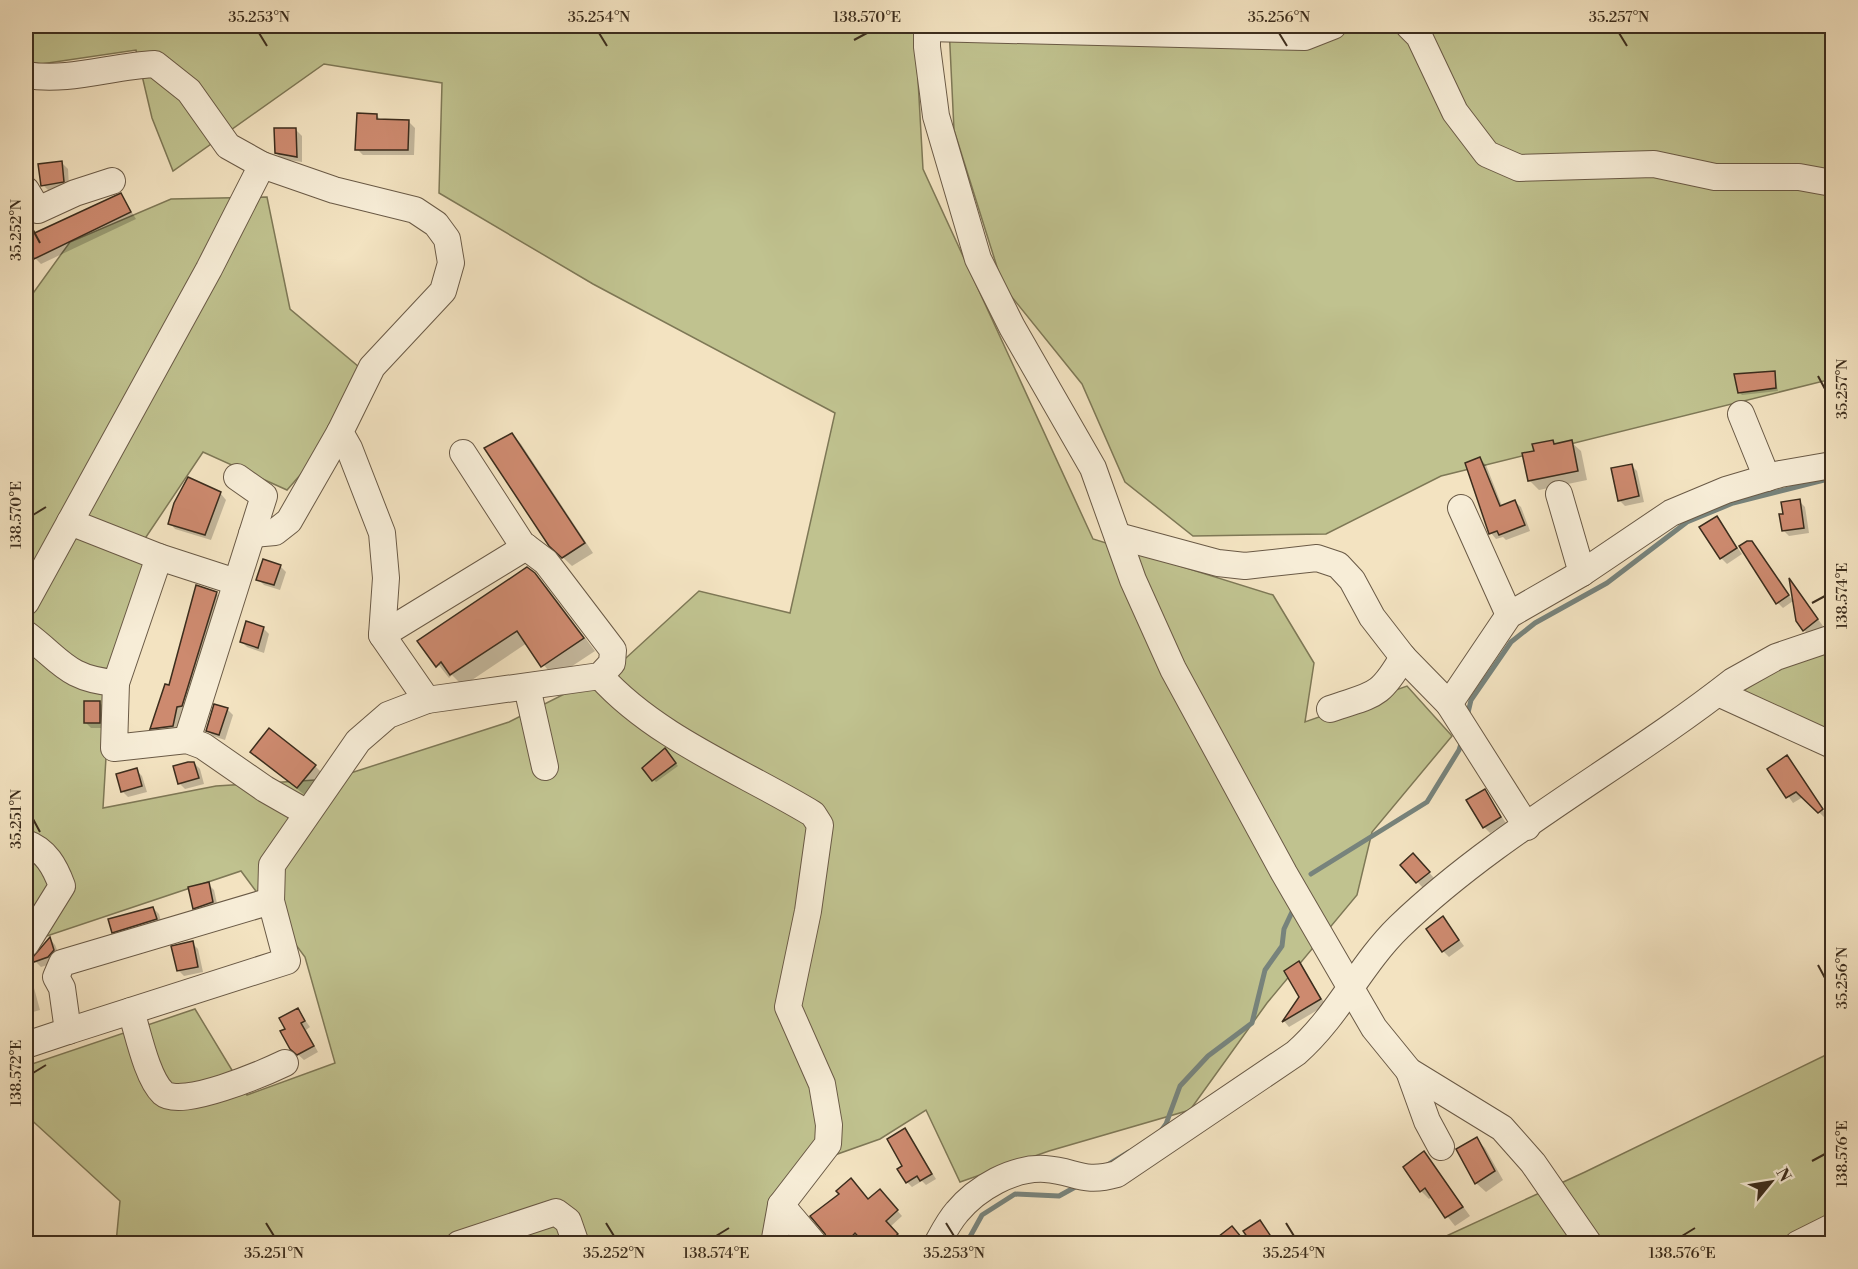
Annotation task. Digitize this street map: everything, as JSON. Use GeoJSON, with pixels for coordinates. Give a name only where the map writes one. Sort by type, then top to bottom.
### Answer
{"type":"FeatureCollection","features":[{"type":"Feature","properties":{"kind":"street"},"geometry":{"type":"LineString","coordinates":[[1334,26],[1305,37],[927,27],[927,47],[936,116],[978,259],[1012,327],[1093,468],[1133,580],[1173,669],[1284,873],[1374,1028],[1408,1071],[1427,1121],[1441,1147]]}},
{"type":"Feature","properties":{"kind":"street"},"geometry":{"type":"LineString","coordinates":[[1409,26],[1419,36],[1455,112],[1487,154],[1519,168],[1654,164],[1714,177],[1799,177],[1833,183]]}},
{"type":"Feature","properties":{"kind":"street"},"geometry":{"type":"LineString","coordinates":[[26,75],[51,79],[123,65],[155,64],[189,91],[228,146],[262,165],[334,189],[414,210],[436,224],[447,239],[451,263],[442,291],[372,367],[340,432],[289,521],[275,532],[252,534]]}},
{"type":"Feature","properties":{"kind":"street"},"geometry":{"type":"LineString","coordinates":[[26,602],[209,269],[262,165]]}},
{"type":"Feature","properties":{"kind":"street"},"geometry":{"type":"LineString","coordinates":[[26,190],[38,210],[75,193],[112,181]]}},
{"type":"Feature","properties":{"kind":"street"},"geometry":{"type":"LineString","coordinates":[[1741,414],[1767,478]]}},
{"type":"Feature","properties":{"kind":"street"},"geometry":{"type":"LineString","coordinates":[[340,432],[349,448],[382,533],[386,578],[382,635],[427,700]]}},
{"type":"Feature","properties":{"kind":"street"},"geometry":{"type":"LineString","coordinates":[[26,1045],[287,961],[271,901],[272,865],[358,741],[388,715],[427,700],[600,676],[612,663],[613,651],[546,562],[526,547],[463,453]]}},
{"type":"Feature","properties":{"kind":"street"},"geometry":{"type":"LineString","coordinates":[[1449,704],[1509,615],[1582,573],[1671,513],[1726,490],[1767,478],[1833,465]]}},
{"type":"Feature","properties":{"kind":"street"},"geometry":{"type":"LineString","coordinates":[[187,740],[264,496],[237,477]]}},
{"type":"Feature","properties":{"kind":"street"},"geometry":{"type":"LineString","coordinates":[[1559,494],[1582,573]]}},
{"type":"Feature","properties":{"kind":"street"},"geometry":{"type":"LineString","coordinates":[[1461,508],[1509,615]]}},
{"type":"Feature","properties":{"kind":"street"},"geometry":{"type":"LineString","coordinates":[[70,522],[159,557],[236,582]]}},
{"type":"Feature","properties":{"kind":"street"},"geometry":{"type":"LineString","coordinates":[[1118,536],[1227,564],[1245,566],[1317,558],[1338,564],[1352,580],[1372,617],[1402,657],[1449,704],[1527,827]]}},
{"type":"Feature","properties":{"kind":"street"},"geometry":{"type":"LineString","coordinates":[[382,635],[526,547]]}},
{"type":"Feature","properties":{"kind":"street"},"geometry":{"type":"LineString","coordinates":[[159,557],[116,683],[114,748],[187,740],[202,746],[265,789],[307,813]]}},
{"type":"Feature","properties":{"kind":"street"},"geometry":{"type":"LineString","coordinates":[[26,634],[71,673],[96,682],[116,683]]}},
{"type":"Feature","properties":{"kind":"street"},"geometry":{"type":"LineString","coordinates":[[937,1244],[956,1212],[971,1198],[1008,1173],[1044,1169],[1096,1180],[1117,1174],[1296,1053],[1319,1032],[1352,990],[1375,954],[1399,927],[1463,873],[1733,681],[1776,657],[1833,638]]}},
{"type":"Feature","properties":{"kind":"street"},"geometry":{"type":"LineString","coordinates":[[1330,709],[1378,692],[1387,684],[1402,657]]}},
{"type":"Feature","properties":{"kind":"street"},"geometry":{"type":"LineString","coordinates":[[600,676],[614,692],[676,736],[813,814],[820,825],[808,911],[788,1007],[822,1084],[829,1125],[828,1144],[781,1205],[774,1244]]}},
{"type":"Feature","properties":{"kind":"street"},"geometry":{"type":"LineString","coordinates":[[527,687],[545,767]]}},
{"type":"Feature","properties":{"kind":"street"},"geometry":{"type":"LineString","coordinates":[[1718,693],[1833,744]]}},
{"type":"Feature","properties":{"kind":"street"},"geometry":{"type":"LineString","coordinates":[[26,843],[36,846],[55,866],[62,886],[26,944]]}},
{"type":"Feature","properties":{"kind":"street"},"geometry":{"type":"LineString","coordinates":[[68,1031],[62,988],[56,977],[62,963],[271,901]]}},
{"type":"Feature","properties":{"kind":"street"},"geometry":{"type":"LineString","coordinates":[[131,1011],[152,1076],[162,1092],[171,1098],[184,1098],[259,1075],[285,1063]]}},
{"type":"Feature","properties":{"kind":"street"},"geometry":{"type":"LineString","coordinates":[[1408,1071],[1502,1128],[1533,1162],[1589,1244]]}},
{"type":"Feature","properties":{"kind":"street"},"geometry":{"type":"LineString","coordinates":[[781,1205],[814,1244]]}},
{"type":"Feature","properties":{"kind":"street"},"geometry":{"type":"LineString","coordinates":[[459,1244],[556,1212],[568,1221],[576,1244]]}},
{"type":"Feature","properties":{"kind":"street"},"geometry":{"type":"LineString","coordinates":[[1798,1244],[1833,1227]]}},
{"type":"Feature","properties":{"kind":"green space"},"geometry":{"type":"Polygon","coordinates":[[[26,26],[915,26],[923,169],[1093,539],[1273,595],[1314,663],[1305,722],[1407,686],[1452,736],[1372,832],[1357,895],[1267,1003],[1190,1110],[1049,1151],[960,1182],[926,1110],[880,1139],[832,1156],[778,1202],[772,1243],[116,1243],[120,1201],[26,1115],[26,1066],[195,1009],[247,1095],[335,1063],[305,957],[241,871],[26,943],[26,303],[70,242],[171,199],[267,197],[290,309],[359,367],[330,441],[287,490],[203,452],[138,549],[150,560],[111,673],[103,808],[216,786],[332,779],[509,722],[614,669],[699,591],[790,613],[835,413],[593,284],[439,193],[442,83],[324,64],[173,171],[152,118],[136,50],[41,64],[26,61],[26,26]]]}},
{"type":"Feature","properties":{"kind":"green space"},"geometry":{"type":"Polygon","coordinates":[[[949,26],[1832,26],[1832,379],[1441,476],[1326,534],[1193,536],[1125,482],[1082,384],[1003,286],[954,130],[949,26]]]}},
{"type":"Feature","properties":{"kind":"green space"},"geometry":{"type":"Polygon","coordinates":[[[1832,648],[1832,735],[1739,693],[1804,654],[1832,648]]]}},
{"type":"Feature","properties":{"kind":"green space"},"geometry":{"type":"Polygon","coordinates":[[[1832,1052],[1832,1233],[1812,1243],[1429,1244],[1585,1172],[1832,1052]]]}},
{"type":"Feature","properties":{"kind":"building"},"geometry":{"type":"Polygon","coordinates":[[[357,113],[377,114],[377,119],[409,120],[408,150],[355,150],[357,113]]]}},
{"type":"Feature","properties":{"kind":"building"},"geometry":{"type":"Polygon","coordinates":[[[274,128],[296,128],[297,157],[275,153],[274,128]]]}},
{"type":"Feature","properties":{"kind":"building"},"geometry":{"type":"Polygon","coordinates":[[[62,161],[64,182],[41,186],[38,164],[62,161]]]}},
{"type":"Feature","properties":{"kind":"building"},"geometry":{"type":"Polygon","coordinates":[[[121,193],[131,212],[34,259],[26,237],[121,193]]]}},
{"type":"Feature","properties":{"kind":"building"},"geometry":{"type":"Polygon","coordinates":[[[1775,371],[1776,388],[1738,393],[1734,374],[1775,371]]]}},
{"type":"Feature","properties":{"kind":"building"},"geometry":{"type":"Polygon","coordinates":[[[512,433],[585,543],[562,558],[549,546],[484,448],[512,433]]]}},
{"type":"Feature","properties":{"kind":"building"},"geometry":{"type":"Polygon","coordinates":[[[1553,440],[1554,444],[1572,440],[1578,471],[1528,481],[1522,453],[1534,451],[1532,444],[1553,440]]]}},
{"type":"Feature","properties":{"kind":"building"},"geometry":{"type":"Polygon","coordinates":[[[1480,457],[1500,506],[1515,500],[1525,525],[1499,535],[1497,531],[1489,534],[1465,463],[1480,457]]]}},
{"type":"Feature","properties":{"kind":"building"},"geometry":{"type":"Polygon","coordinates":[[[1632,464],[1639,496],[1618,501],[1611,468],[1632,464]]]}},
{"type":"Feature","properties":{"kind":"building"},"geometry":{"type":"Polygon","coordinates":[[[188,477],[221,492],[205,535],[168,524],[174,503],[188,477]]]}},
{"type":"Feature","properties":{"kind":"building"},"geometry":{"type":"Polygon","coordinates":[[[1800,499],[1804,528],[1782,531],[1779,514],[1783,514],[1781,502],[1800,499]]]}},
{"type":"Feature","properties":{"kind":"building"},"geometry":{"type":"Polygon","coordinates":[[[1717,516],[1737,548],[1720,559],[1699,527],[1717,516]]]}},
{"type":"Feature","properties":{"kind":"building"},"geometry":{"type":"Polygon","coordinates":[[[1752,541],[1789,595],[1776,604],[1739,546],[1752,541]]]}},
{"type":"Feature","properties":{"kind":"building"},"geometry":{"type":"Polygon","coordinates":[[[263,559],[281,565],[274,585],[256,580],[263,559]]]}},
{"type":"Feature","properties":{"kind":"building"},"geometry":{"type":"Polygon","coordinates":[[[527,567],[535,573],[584,638],[541,667],[517,631],[450,675],[441,662],[436,667],[417,641],[527,567]]]}},
{"type":"Feature","properties":{"kind":"building"},"geometry":{"type":"Polygon","coordinates":[[[1789,578],[1818,619],[1803,631],[1796,621],[1789,578]]]}},
{"type":"Feature","properties":{"kind":"building"},"geometry":{"type":"Polygon","coordinates":[[[196,585],[217,592],[182,706],[177,707],[173,726],[150,729],[165,684],[169,685],[196,585]]]}},
{"type":"Feature","properties":{"kind":"building"},"geometry":{"type":"Polygon","coordinates":[[[246,621],[264,627],[258,648],[240,642],[246,621]]]}},
{"type":"Feature","properties":{"kind":"building"},"geometry":{"type":"Polygon","coordinates":[[[84,701],[100,701],[100,723],[84,723],[84,701]]]}},
{"type":"Feature","properties":{"kind":"building"},"geometry":{"type":"Polygon","coordinates":[[[214,704],[228,708],[219,735],[206,731],[214,704]]]}},
{"type":"Feature","properties":{"kind":"building"},"geometry":{"type":"Polygon","coordinates":[[[269,728],[316,765],[297,788],[250,752],[269,728]]]}},
{"type":"Feature","properties":{"kind":"building"},"geometry":{"type":"Polygon","coordinates":[[[665,748],[676,763],[652,781],[642,768],[665,748]]]}},
{"type":"Feature","properties":{"kind":"building"},"geometry":{"type":"Polygon","coordinates":[[[1787,755],[1823,809],[1818,813],[1796,792],[1786,798],[1767,769],[1787,755]]]}},
{"type":"Feature","properties":{"kind":"building"},"geometry":{"type":"Polygon","coordinates":[[[194,762],[199,778],[178,784],[173,766],[194,762]]]}},
{"type":"Feature","properties":{"kind":"building"},"geometry":{"type":"Polygon","coordinates":[[[137,768],[142,786],[121,792],[116,774],[137,768]]]}},
{"type":"Feature","properties":{"kind":"building"},"geometry":{"type":"Polygon","coordinates":[[[1485,789],[1501,817],[1483,828],[1466,800],[1485,789]]]}},
{"type":"Feature","properties":{"kind":"building"},"geometry":{"type":"Polygon","coordinates":[[[1413,853],[1430,872],[1416,883],[1400,865],[1413,853]]]}},
{"type":"Feature","properties":{"kind":"building"},"geometry":{"type":"Polygon","coordinates":[[[209,882],[213,902],[193,909],[188,887],[209,882]]]}},
{"type":"Feature","properties":{"kind":"building"},"geometry":{"type":"Polygon","coordinates":[[[153,907],[157,919],[112,933],[108,919],[153,907]]]}},
{"type":"Feature","properties":{"kind":"building"},"geometry":{"type":"Polygon","coordinates":[[[1443,916],[1459,940],[1442,952],[1426,929],[1443,916]]]}},
{"type":"Feature","properties":{"kind":"building"},"geometry":{"type":"Polygon","coordinates":[[[50,937],[54,950],[48,957],[34,962],[32,958],[50,937]]]}},
{"type":"Feature","properties":{"kind":"building"},"geometry":{"type":"Polygon","coordinates":[[[193,941],[198,967],[177,971],[171,946],[193,941]]]}},
{"type":"Feature","properties":{"kind":"building"},"geometry":{"type":"Polygon","coordinates":[[[1299,961],[1321,999],[1282,1022],[1299,997],[1284,971],[1299,961]]]}},
{"type":"Feature","properties":{"kind":"building"},"geometry":{"type":"Polygon","coordinates":[[[298,1008],[305,1021],[301,1023],[314,1046],[297,1055],[290,1049],[280,1031],[285,1029],[279,1018],[298,1008]]]}},
{"type":"Feature","properties":{"kind":"building"},"geometry":{"type":"Polygon","coordinates":[[[905,1128],[932,1174],[920,1181],[917,1176],[906,1183],[897,1169],[902,1166],[887,1139],[905,1128]]]}},
{"type":"Feature","properties":{"kind":"building"},"geometry":{"type":"Polygon","coordinates":[[[1477,1137],[1495,1171],[1475,1184],[1456,1149],[1477,1137]]]}},
{"type":"Feature","properties":{"kind":"building"},"geometry":{"type":"Polygon","coordinates":[[[1424,1151],[1463,1207],[1445,1218],[1425,1188],[1420,1192],[1403,1167],[1424,1151]]]}},
{"type":"Feature","properties":{"kind":"building"},"geometry":{"type":"Polygon","coordinates":[[[851,1178],[868,1199],[880,1189],[898,1210],[886,1221],[898,1234],[887,1244],[865,1244],[855,1233],[845,1244],[829,1244],[825,1234],[810,1216],[839,1194],[836,1191],[851,1178]]]}},
{"type":"Feature","properties":{"kind":"building"},"geometry":{"type":"Polygon","coordinates":[[[1260,1220],[1276,1244],[1252,1244],[1243,1231],[1260,1220]]]}},
{"type":"Feature","properties":{"kind":"building"},"geometry":{"type":"Polygon","coordinates":[[[1232,1226],[1242,1238],[1234,1244],[1209,1244],[1232,1226]]]}},
{"type":"Feature","properties":{"kind":"waterway"},"geometry":{"type":"LineString","coordinates":[[1467,717],[1471,700],[1511,642],[1535,623],[1607,583],[1687,522],[1733,503],[1832,478]]}},
{"type":"Feature","properties":{"kind":"waterway"},"geometry":{"type":"LineString","coordinates":[[1311,874],[1427,802],[1459,750],[1462,741]]}},
{"type":"Feature","properties":{"kind":"waterway"},"geometry":{"type":"LineString","coordinates":[[1161,1131],[1166,1124],[1180,1086],[1208,1056],[1252,1023],[1265,970],[1282,946],[1284,929],[1292,912]]}},
{"type":"Feature","properties":{"kind":"waterway"},"geometry":{"type":"LineString","coordinates":[[1106,1166],[1129,1152]]}},
{"type":"Feature","properties":{"kind":"waterway"},"geometry":{"type":"LineString","coordinates":[[966,1244],[982,1215],[1015,1194],[1059,1196],[1079,1185]]}}]}
